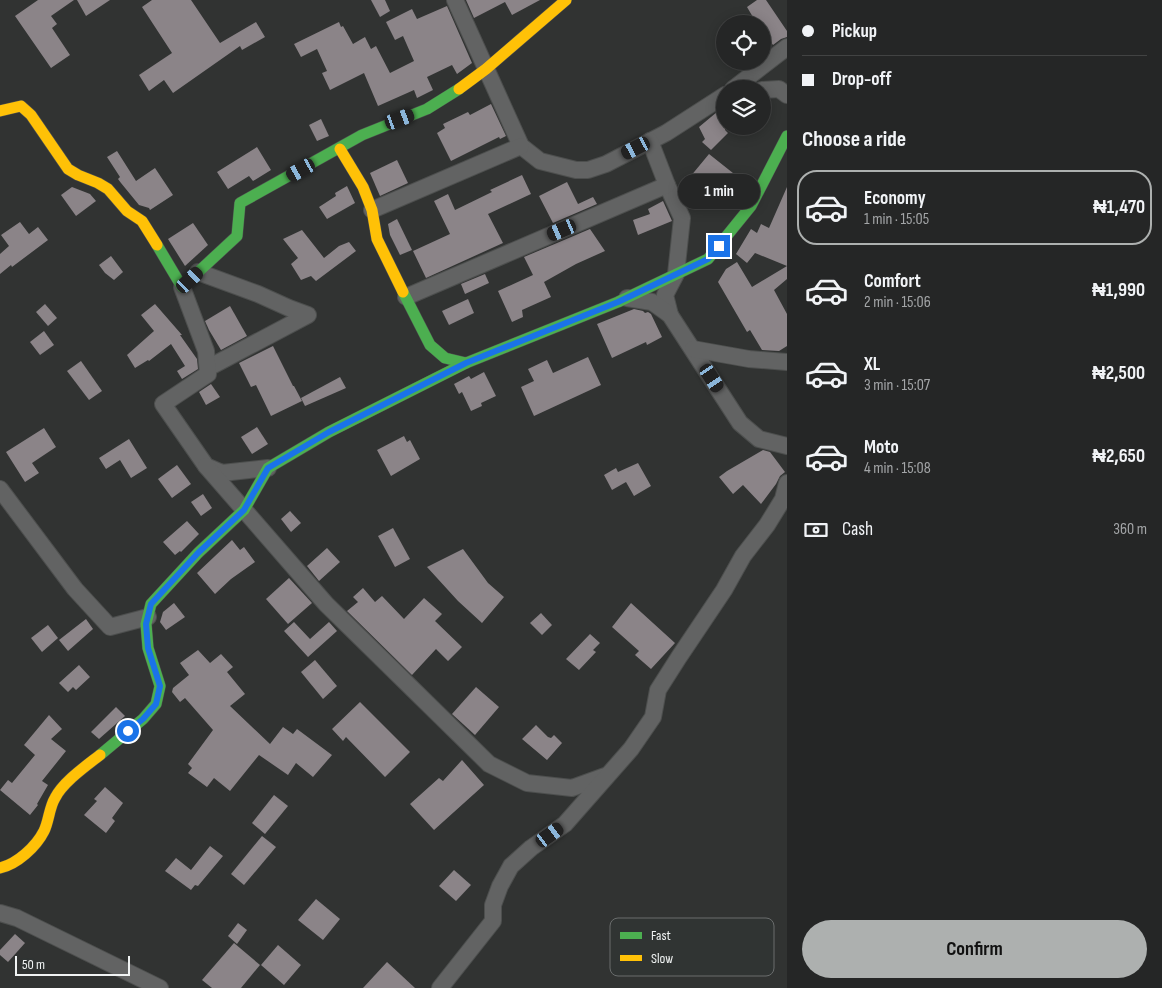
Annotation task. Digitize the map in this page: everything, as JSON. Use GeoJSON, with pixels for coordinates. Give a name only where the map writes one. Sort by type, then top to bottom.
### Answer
{"type":"FeatureCollection","features":[{"type":"Feature","properties":{"kind":"street"},"geometry":{"type":"LineString","coordinates":[[455,0],[520,146],[540,161],[576,170],[588,170],[606,164],[666,133],[716,101]]}},
{"type":"Feature","properties":{"kind":"street"},"geometry":{"type":"LineString","coordinates":[[182,287],[236,236],[240,203],[362,135],[428,109],[460,89],[486,69],[566,0]]}},
{"type":"Feature","properties":{"kind":"street"},"geometry":{"type":"LineString","coordinates":[[745,80],[787,47]]}},
{"type":"Feature","properties":{"kind":"street"},"geometry":{"type":"LineString","coordinates":[[771,89],[779,89],[787,95]]}},
{"type":"Feature","properties":{"kind":"street"},"geometry":{"type":"LineString","coordinates":[[0,111],[21,106],[30,115],[68,169],[75,175],[97,182],[107,188],[133,218],[142,221],[182,287],[206,350],[208,374],[163,404],[206,466],[326,604],[489,764],[527,783],[572,788],[607,776]]}},
{"type":"Feature","properties":{"kind":"street"},"geometry":{"type":"LineString","coordinates":[[206,466],[222,474],[268,468],[329,432],[466,363],[627,298],[708,259],[750,206],[787,136]]}},
{"type":"Feature","properties":{"kind":"street"},"geometry":{"type":"LineString","coordinates":[[650,141],[666,185],[682,218],[676,274],[666,296],[670,315]]}},
{"type":"Feature","properties":{"kind":"street"},"geometry":{"type":"LineString","coordinates":[[372,210],[520,146]]}},
{"type":"Feature","properties":{"kind":"street"},"geometry":{"type":"LineString","coordinates":[[340,148],[363,187],[372,210],[377,238],[430,345],[445,358],[466,363]]}},
{"type":"Feature","properties":{"kind":"street"},"geometry":{"type":"LineString","coordinates":[[406,297],[666,185]]}},
{"type":"Feature","properties":{"kind":"street"},"geometry":{"type":"LineString","coordinates":[[198,272],[308,315],[208,368]]}},
{"type":"Feature","properties":{"kind":"street"},"geometry":{"type":"LineString","coordinates":[[627,298],[652,302],[670,315],[740,423],[758,440],[787,446]]}},
{"type":"Feature","properties":{"kind":"street"},"geometry":{"type":"LineString","coordinates":[[693,349],[749,359],[787,362]]}},
{"type":"Feature","properties":{"kind":"street"},"geometry":{"type":"LineString","coordinates":[[0,868],[8,866],[31,849],[44,831],[55,797],[70,780],[143,719],[156,704],[160,686],[148,648],[146,624],[151,604],[198,553],[244,510],[268,468]]}},
{"type":"Feature","properties":{"kind":"street"},"geometry":{"type":"LineString","coordinates":[[440,988],[493,921],[493,905],[500,886],[511,866],[531,848],[565,824],[631,749],[653,717],[658,690],[724,590],[743,556],[767,525],[783,499],[787,483]]}},
{"type":"Feature","properties":{"kind":"street"},"geometry":{"type":"LineString","coordinates":[[0,489],[74,589],[110,627],[148,617]]}},
{"type":"Feature","properties":{"kind":"street"},"geometry":{"type":"LineString","coordinates":[[0,912],[18,918],[160,988]]}},
{"type":"Feature","properties":{"kind":"building"},"geometry":{"type":"Polygon","coordinates":[[[38,0],[74,0],[51,16],[57,24],[52,28],[70,55],[51,68],[15,16],[38,0]]]}},
{"type":"Feature","properties":{"kind":"building"},"geometry":{"type":"Polygon","coordinates":[[[77,0],[110,0],[86,16],[77,0]]]}},
{"type":"Feature","properties":{"kind":"building"},"geometry":{"type":"Polygon","coordinates":[[[152,0],[191,0],[220,43],[256,22],[265,37],[242,50],[240,46],[173,93],[164,80],[149,91],[139,75],[172,53],[142,7],[152,0]]]}},
{"type":"Feature","properties":{"kind":"building"},"geometry":{"type":"Polygon","coordinates":[[[371,0],[385,0],[390,11],[380,17],[371,0]]]}},
{"type":"Feature","properties":{"kind":"building"},"geometry":{"type":"Polygon","coordinates":[[[466,0],[540,0],[512,15],[505,2],[474,18],[466,0]]]}},
{"type":"Feature","properties":{"kind":"building"},"geometry":{"type":"Polygon","coordinates":[[[757,0],[766,0],[787,31],[787,37],[773,45],[771,42],[771,15],[752,15],[747,7],[757,0]]]}},
{"type":"Feature","properties":{"kind":"building"},"geometry":{"type":"Polygon","coordinates":[[[447,6],[472,63],[457,74],[452,65],[427,77],[433,90],[417,98],[414,90],[378,106],[364,73],[330,90],[322,73],[327,71],[317,49],[301,57],[294,44],[339,22],[353,44],[365,37],[371,49],[376,46],[390,73],[414,61],[403,36],[395,40],[386,22],[412,9],[417,19],[447,6]]]}},
{"type":"Feature","properties":{"kind":"building"},"geometry":{"type":"Polygon","coordinates":[[[491,104],[506,136],[500,139],[499,137],[451,161],[437,133],[445,128],[443,124],[468,112],[470,115],[491,104]]]}},
{"type":"Feature","properties":{"kind":"building"},"geometry":{"type":"Polygon","coordinates":[[[716,113],[716,135],[726,135],[711,150],[702,142],[705,139],[699,127],[716,113]]]}},
{"type":"Feature","properties":{"kind":"building"},"geometry":{"type":"Polygon","coordinates":[[[321,119],[329,136],[317,141],[309,125],[321,119]]]}},
{"type":"Feature","properties":{"kind":"building"},"geometry":{"type":"Polygon","coordinates":[[[257,147],[271,170],[253,181],[249,176],[228,189],[217,172],[257,147]]]}},
{"type":"Feature","properties":{"kind":"building"},"geometry":{"type":"Polygon","coordinates":[[[117,151],[136,181],[155,168],[173,195],[150,210],[139,205],[118,179],[120,177],[107,157],[117,151]]]}},
{"type":"Feature","properties":{"kind":"building"},"geometry":{"type":"Polygon","coordinates":[[[709,154],[738,177],[730,191],[739,200],[733,208],[711,194],[690,177],[709,154]]]}},
{"type":"Feature","properties":{"kind":"building"},"geometry":{"type":"Polygon","coordinates":[[[397,160],[408,183],[380,196],[370,173],[397,160]]]}},
{"type":"Feature","properties":{"kind":"building"},"geometry":{"type":"Polygon","coordinates":[[[522,175],[531,194],[488,214],[503,243],[426,278],[413,251],[450,234],[434,201],[448,194],[455,210],[492,192],[490,190],[522,175]]]}},
{"type":"Feature","properties":{"kind":"building"},"geometry":{"type":"Polygon","coordinates":[[[567,182],[578,204],[593,197],[597,204],[553,223],[539,196],[567,182]]]}},
{"type":"Feature","properties":{"kind":"building"},"geometry":{"type":"Polygon","coordinates":[[[347,186],[355,203],[327,219],[319,207],[336,196],[335,193],[347,186]]]}},
{"type":"Feature","properties":{"kind":"building"},"geometry":{"type":"Polygon","coordinates":[[[72,187],[90,194],[96,201],[76,216],[61,195],[72,187]]]}},
{"type":"Feature","properties":{"kind":"building"},"geometry":{"type":"Polygon","coordinates":[[[787,187],[787,266],[755,253],[747,263],[736,254],[751,229],[757,233],[761,224],[769,228],[787,187]]]}},
{"type":"Feature","properties":{"kind":"building"},"geometry":{"type":"Polygon","coordinates":[[[663,201],[672,221],[638,235],[633,220],[650,214],[648,209],[663,201]]]}},
{"type":"Feature","properties":{"kind":"building"},"geometry":{"type":"Polygon","coordinates":[[[397,219],[412,250],[400,255],[390,235],[388,224],[397,219]]]}},
{"type":"Feature","properties":{"kind":"building"},"geometry":{"type":"Polygon","coordinates":[[[20,222],[29,234],[38,227],[48,240],[0,274],[0,254],[9,246],[1,235],[20,222]]]}},
{"type":"Feature","properties":{"kind":"building"},"geometry":{"type":"Polygon","coordinates":[[[193,223],[208,245],[185,266],[168,239],[193,223]]]}},
{"type":"Feature","properties":{"kind":"building"},"geometry":{"type":"Polygon","coordinates":[[[590,229],[605,251],[576,264],[544,282],[551,297],[522,310],[523,317],[512,322],[498,291],[533,275],[524,257],[590,229]]]}},
{"type":"Feature","properties":{"kind":"building"},"geometry":{"type":"Polygon","coordinates":[[[302,230],[324,258],[339,246],[349,242],[356,251],[316,281],[311,276],[301,280],[291,264],[298,258],[283,239],[302,230]]]}},
{"type":"Feature","properties":{"kind":"building"},"geometry":{"type":"Polygon","coordinates":[[[111,256],[123,272],[114,280],[99,265],[111,256]]]}},
{"type":"Feature","properties":{"kind":"building"},"geometry":{"type":"Polygon","coordinates":[[[737,262],[752,287],[787,266],[787,279],[774,290],[787,314],[787,346],[779,351],[762,350],[750,330],[747,332],[718,282],[726,269],[737,262]]]}},
{"type":"Feature","properties":{"kind":"building"},"geometry":{"type":"Polygon","coordinates":[[[485,274],[489,283],[465,294],[461,284],[485,274]]]}},
{"type":"Feature","properties":{"kind":"building"},"geometry":{"type":"Polygon","coordinates":[[[468,299],[474,313],[449,325],[442,311],[468,299]]]}},
{"type":"Feature","properties":{"kind":"building"},"geometry":{"type":"Polygon","coordinates":[[[45,304],[57,318],[48,326],[36,312],[45,304]]]}},
{"type":"Feature","properties":{"kind":"building"},"geometry":{"type":"Polygon","coordinates":[[[155,304],[182,335],[180,335],[197,359],[198,369],[182,379],[177,371],[185,366],[171,344],[149,361],[135,368],[127,355],[154,331],[141,315],[155,304]]]}},
{"type":"Feature","properties":{"kind":"building"},"geometry":{"type":"Polygon","coordinates":[[[230,306],[247,336],[221,350],[205,321],[230,306]]]}},
{"type":"Feature","properties":{"kind":"building"},"geometry":{"type":"Polygon","coordinates":[[[634,309],[651,314],[662,337],[647,345],[646,342],[612,358],[597,324],[634,309]]]}},
{"type":"Feature","properties":{"kind":"building"},"geometry":{"type":"Polygon","coordinates":[[[44,331],[54,345],[40,355],[30,342],[44,331]]]}},
{"type":"Feature","properties":{"kind":"building"},"geometry":{"type":"Polygon","coordinates":[[[273,346],[302,401],[271,416],[256,385],[251,387],[239,363],[273,346]]]}},
{"type":"Feature","properties":{"kind":"building"},"geometry":{"type":"Polygon","coordinates":[[[588,357],[601,385],[534,416],[521,387],[534,381],[528,369],[547,360],[553,373],[588,357]]]}},
{"type":"Feature","properties":{"kind":"building"},"geometry":{"type":"Polygon","coordinates":[[[81,361],[102,391],[89,400],[67,371],[81,361]]]}},
{"type":"Feature","properties":{"kind":"building"},"geometry":{"type":"Polygon","coordinates":[[[484,372],[496,396],[481,403],[482,406],[471,411],[462,392],[459,394],[454,384],[469,376],[471,379],[484,372]]]}},
{"type":"Feature","properties":{"kind":"building"},"geometry":{"type":"Polygon","coordinates":[[[340,377],[346,388],[305,406],[301,398],[340,377]]]}},
{"type":"Feature","properties":{"kind":"building"},"geometry":{"type":"Polygon","coordinates":[[[211,384],[220,397],[206,405],[199,392],[211,384]]]}},
{"type":"Feature","properties":{"kind":"building"},"geometry":{"type":"Polygon","coordinates":[[[257,427],[268,444],[252,454],[241,437],[257,427]]]}},
{"type":"Feature","properties":{"kind":"building"},"geometry":{"type":"Polygon","coordinates":[[[44,428],[56,447],[32,463],[39,473],[25,482],[6,452],[44,428]]]}},
{"type":"Feature","properties":{"kind":"building"},"geometry":{"type":"Polygon","coordinates":[[[404,436],[407,442],[410,440],[420,459],[391,476],[377,450],[404,436]]]}},
{"type":"Feature","properties":{"kind":"building"},"geometry":{"type":"Polygon","coordinates":[[[129,439],[147,468],[131,478],[120,460],[106,469],[99,458],[129,439]]]}},
{"type":"Feature","properties":{"kind":"building"},"geometry":{"type":"Polygon","coordinates":[[[763,450],[770,452],[785,472],[780,476],[761,504],[743,485],[733,494],[719,477],[763,450]]]}},
{"type":"Feature","properties":{"kind":"building"},"geometry":{"type":"Polygon","coordinates":[[[638,463],[651,486],[634,496],[626,482],[612,490],[604,475],[616,468],[618,472],[638,463]]]}},
{"type":"Feature","properties":{"kind":"building"},"geometry":{"type":"Polygon","coordinates":[[[177,465],[191,484],[172,498],[158,479],[177,465]]]}},
{"type":"Feature","properties":{"kind":"building"},"geometry":{"type":"Polygon","coordinates":[[[203,494],[212,508],[201,516],[191,502],[203,494]]]}},
{"type":"Feature","properties":{"kind":"building"},"geometry":{"type":"Polygon","coordinates":[[[290,511],[301,523],[291,532],[281,519],[290,511]]]}},
{"type":"Feature","properties":{"kind":"building"},"geometry":{"type":"Polygon","coordinates":[[[187,521],[199,534],[181,552],[175,555],[163,542],[187,521]]]}},
{"type":"Feature","properties":{"kind":"building"},"geometry":{"type":"Polygon","coordinates":[[[393,528],[410,559],[395,567],[378,536],[393,528]]]}},
{"type":"Feature","properties":{"kind":"building"},"geometry":{"type":"Polygon","coordinates":[[[232,540],[240,550],[244,547],[255,562],[231,579],[215,594],[197,573],[232,540]]]}},
{"type":"Feature","properties":{"kind":"building"},"geometry":{"type":"Polygon","coordinates":[[[327,548],[340,562],[319,581],[307,566],[327,548]]]}},
{"type":"Feature","properties":{"kind":"building"},"geometry":{"type":"Polygon","coordinates":[[[463,549],[488,583],[504,597],[482,623],[458,601],[427,567],[463,549]]]}},
{"type":"Feature","properties":{"kind":"building"},"geometry":{"type":"Polygon","coordinates":[[[289,578],[312,603],[288,624],[266,599],[289,578]]]}},
{"type":"Feature","properties":{"kind":"building"},"geometry":{"type":"Polygon","coordinates":[[[363,588],[375,602],[382,596],[404,619],[424,598],[442,614],[435,621],[462,647],[448,661],[436,649],[412,675],[347,611],[358,602],[353,597],[363,588]]]}},
{"type":"Feature","properties":{"kind":"building"},"geometry":{"type":"Polygon","coordinates":[[[174,603],[185,617],[166,630],[160,622],[163,612],[174,603]]]}},
{"type":"Feature","properties":{"kind":"building"},"geometry":{"type":"Polygon","coordinates":[[[631,603],[675,643],[651,669],[635,655],[639,651],[612,627],[631,603]]]}},
{"type":"Feature","properties":{"kind":"building"},"geometry":{"type":"Polygon","coordinates":[[[541,613],[552,625],[542,635],[530,623],[541,613]]]}},
{"type":"Feature","properties":{"kind":"building"},"geometry":{"type":"Polygon","coordinates":[[[86,619],[93,629],[68,651],[59,640],[86,619]]]}},
{"type":"Feature","properties":{"kind":"building"},"geometry":{"type":"Polygon","coordinates":[[[294,622],[310,639],[329,622],[337,631],[308,657],[284,631],[294,622]]]}},
{"type":"Feature","properties":{"kind":"building"},"geometry":{"type":"Polygon","coordinates":[[[48,625],[58,638],[42,652],[31,638],[48,625]]]}},
{"type":"Feature","properties":{"kind":"building"},"geometry":{"type":"Polygon","coordinates":[[[590,634],[600,643],[593,650],[596,652],[579,670],[566,659],[590,634]]]}},
{"type":"Feature","properties":{"kind":"building"},"geometry":{"type":"Polygon","coordinates":[[[198,650],[210,663],[221,654],[233,667],[227,672],[245,694],[230,706],[270,744],[283,727],[293,734],[297,729],[332,755],[313,777],[296,763],[288,775],[259,755],[230,791],[214,778],[207,787],[188,773],[192,768],[188,764],[213,730],[185,698],[180,702],[172,692],[173,688],[189,675],[180,663],[198,650]]]}},
{"type":"Feature","properties":{"kind":"building"},"geometry":{"type":"Polygon","coordinates":[[[315,660],[337,686],[323,699],[301,672],[315,660]]]}},
{"type":"Feature","properties":{"kind":"building"},"geometry":{"type":"Polygon","coordinates":[[[79,665],[90,677],[76,690],[73,687],[68,692],[59,683],[79,665]]]}},
{"type":"Feature","properties":{"kind":"building"},"geometry":{"type":"Polygon","coordinates":[[[476,687],[499,707],[475,735],[452,714],[476,687]]]}},
{"type":"Feature","properties":{"kind":"building"},"geometry":{"type":"Polygon","coordinates":[[[360,702],[410,752],[385,777],[346,737],[343,741],[332,729],[360,702]]]}},
{"type":"Feature","properties":{"kind":"building"},"geometry":{"type":"Polygon","coordinates":[[[116,707],[125,716],[99,739],[91,732],[116,707]]]}},
{"type":"Feature","properties":{"kind":"building"},"geometry":{"type":"Polygon","coordinates":[[[49,715],[62,729],[51,739],[66,751],[42,781],[48,785],[38,805],[30,815],[0,790],[8,780],[12,783],[35,755],[24,745],[49,715]]]}},
{"type":"Feature","properties":{"kind":"building"},"geometry":{"type":"Polygon","coordinates":[[[536,725],[548,737],[551,738],[554,735],[562,743],[547,760],[522,739],[536,725]]]}},
{"type":"Feature","properties":{"kind":"building"},"geometry":{"type":"Polygon","coordinates":[[[462,760],[484,785],[434,830],[410,804],[439,778],[443,781],[462,760]]]}},
{"type":"Feature","properties":{"kind":"building"},"geometry":{"type":"Polygon","coordinates":[[[105,787],[123,803],[112,818],[115,821],[106,833],[84,815],[97,801],[94,799],[105,787]]]}},
{"type":"Feature","properties":{"kind":"building"},"geometry":{"type":"Polygon","coordinates":[[[274,795],[288,806],[265,834],[252,823],[274,795]]]}},
{"type":"Feature","properties":{"kind":"building"},"geometry":{"type":"Polygon","coordinates":[[[262,836],[276,847],[244,885],[231,874],[262,836]]]}},
{"type":"Feature","properties":{"kind":"building"},"geometry":{"type":"Polygon","coordinates":[[[210,846],[223,856],[198,886],[195,885],[191,890],[165,871],[176,858],[191,870],[210,846]]]}},
{"type":"Feature","properties":{"kind":"building"},"geometry":{"type":"Polygon","coordinates":[[[454,870],[471,885],[456,901],[439,886],[454,870]]]}},
{"type":"Feature","properties":{"kind":"building"},"geometry":{"type":"Polygon","coordinates":[[[316,899],[340,919],[323,940],[298,920],[316,899]]]}},
{"type":"Feature","properties":{"kind":"building"},"geometry":{"type":"Polygon","coordinates":[[[238,923],[247,930],[237,944],[228,936],[238,923]]]}},
{"type":"Feature","properties":{"kind":"building"},"geometry":{"type":"Polygon","coordinates":[[[15,934],[25,943],[8,962],[0,955],[0,950],[15,934]]]}},
{"type":"Feature","properties":{"kind":"building"},"geometry":{"type":"Polygon","coordinates":[[[234,943],[260,965],[241,988],[212,988],[202,980],[234,943]]]}},
{"type":"Feature","properties":{"kind":"building"},"geometry":{"type":"Polygon","coordinates":[[[278,945],[301,965],[284,985],[261,965],[278,945]]]}},
{"type":"Feature","properties":{"kind":"building"},"geometry":{"type":"Polygon","coordinates":[[[387,962],[415,988],[363,988],[387,962]]]}},
{"type":"Feature","properties":{"kind":"traffic: fast"},"geometry":{"type":"LineString","coordinates":[[157,245],[182,287],[237,236],[240,203],[362,135],[427,109],[459,89]]}},
{"type":"Feature","properties":{"kind":"traffic: fast"},"geometry":{"type":"LineString","coordinates":[[403,292],[430,345],[445,358],[466,363],[618,302],[708,259],[751,206],[787,136]]}},
{"type":"Feature","properties":{"kind":"traffic: fast"},"geometry":{"type":"LineString","coordinates":[[100,755],[143,719],[156,704],[160,686],[148,648],[146,624],[151,604],[198,553],[244,510],[268,468],[329,432],[466,363]]}},
{"type":"Feature","properties":{"kind":"traffic: slow"},"geometry":{"type":"LineString","coordinates":[[459,89],[486,69],[566,0]]}},
{"type":"Feature","properties":{"kind":"traffic: slow"},"geometry":{"type":"LineString","coordinates":[[0,111],[21,106],[31,115],[68,169],[108,189],[127,211],[142,221],[157,245]]}},
{"type":"Feature","properties":{"kind":"traffic: slow"},"geometry":{"type":"LineString","coordinates":[[340,149],[363,187],[372,210],[377,239],[403,292]]}},
{"type":"Feature","properties":{"kind":"traffic: slow"},"geometry":{"type":"LineString","coordinates":[[0,868],[19,859],[36,843],[44,831],[51,806],[63,786],[100,755]]}},
{"type":"Feature","properties":{"kind":"route"},"geometry":{"type":"LineString","coordinates":[[128,731],[143,719],[156,704],[160,686],[148,648],[146,624],[151,604],[198,553],[244,510],[268,468],[329,432],[466,363],[618,302],[708,259],[719,246]]}}]}
